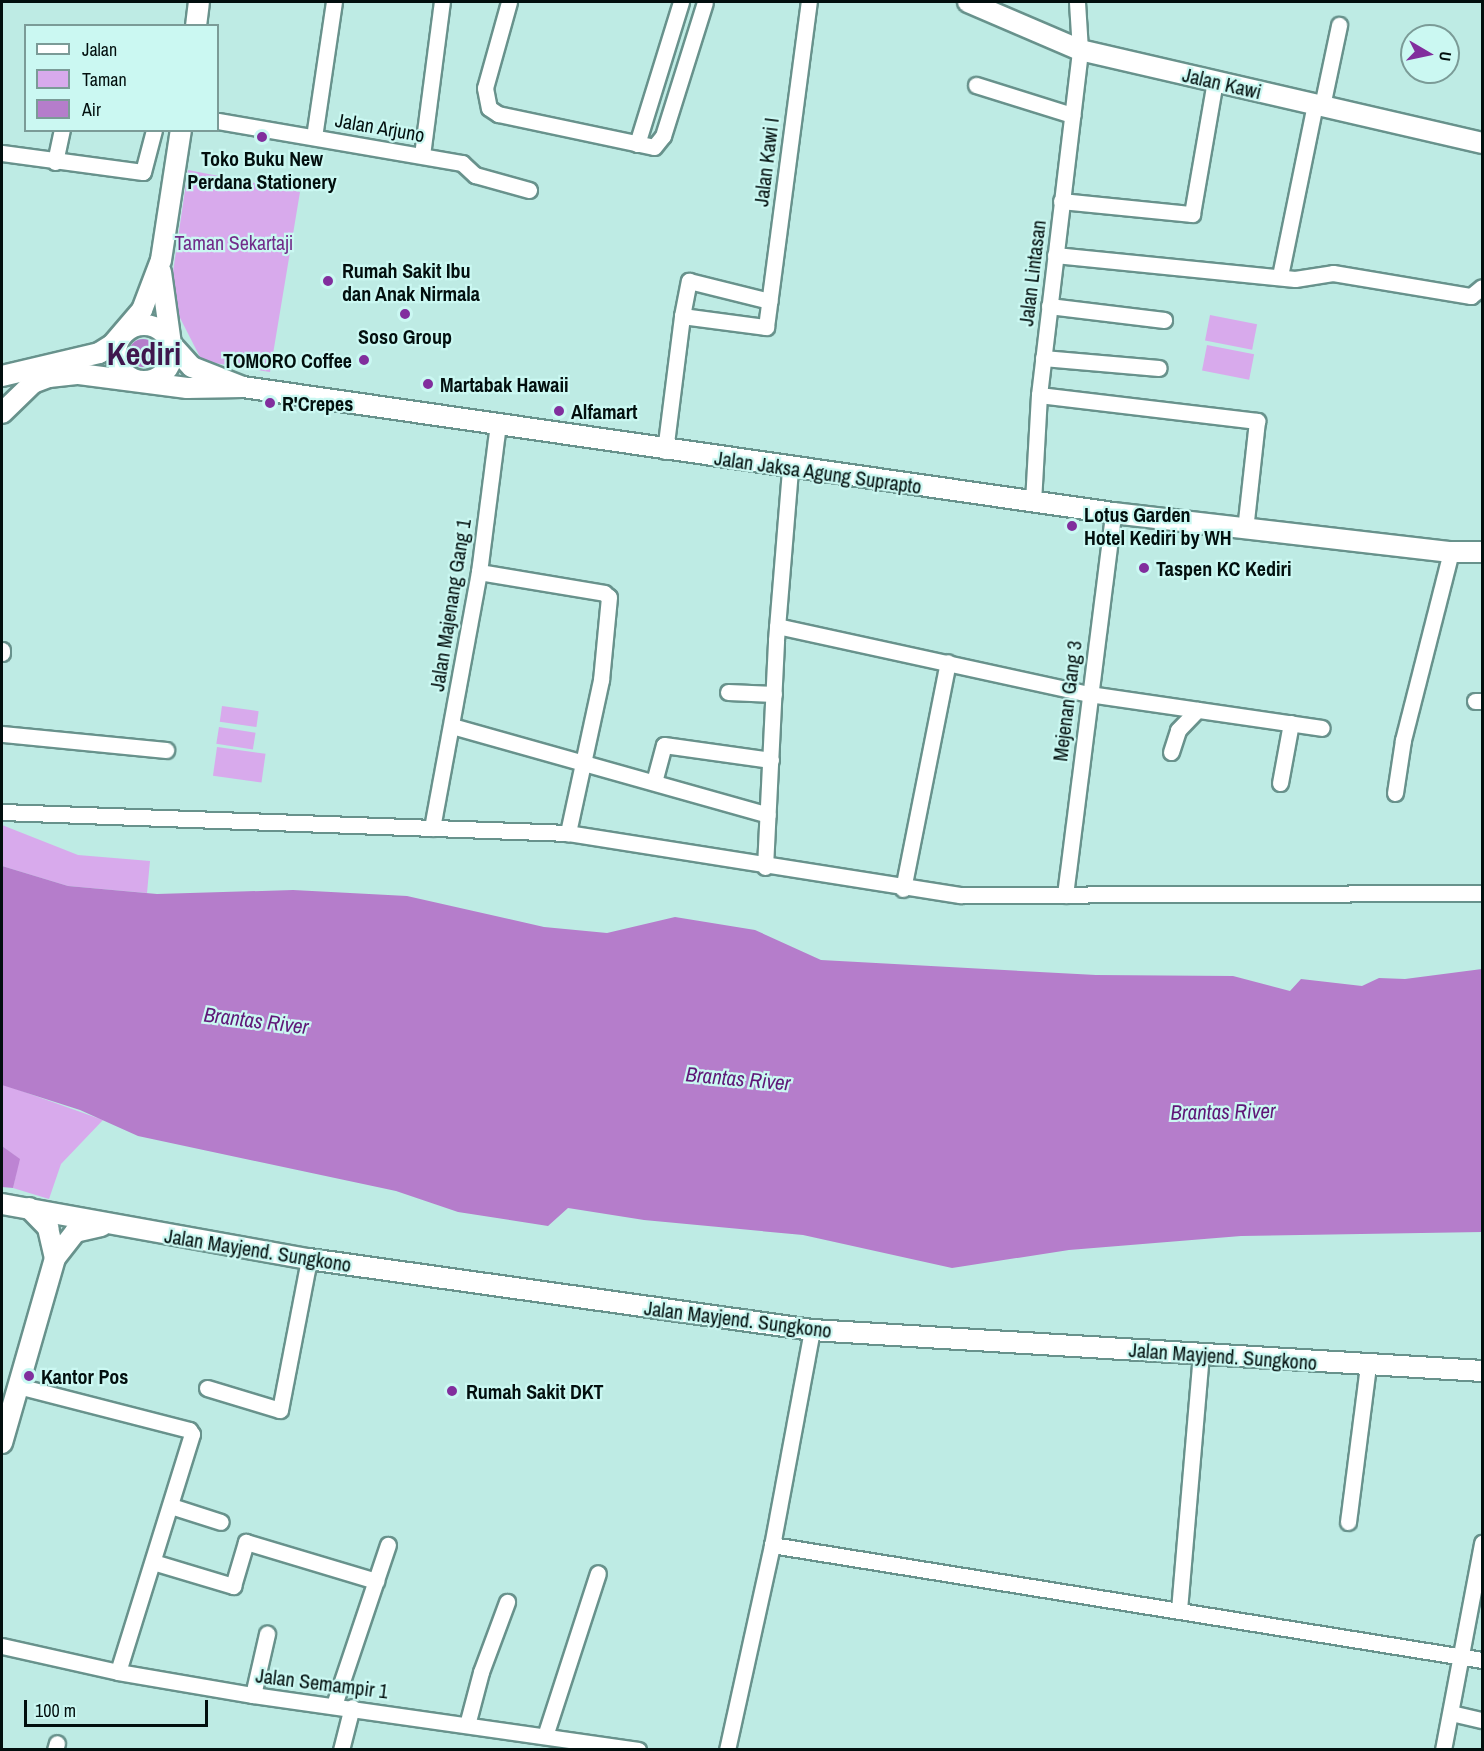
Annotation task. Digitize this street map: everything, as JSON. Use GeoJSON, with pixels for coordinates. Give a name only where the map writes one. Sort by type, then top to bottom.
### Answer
{"type":"FeatureCollection","features":[{"type":"Feature","properties":{"kind":"main road"},"geometry":{"type":"LineString","coordinates":[[196,24],[199,2]]}},
{"type":"Feature","properties":{"kind":"main road","name":"Jalan Kawi"},"geometry":{"type":"LineString","coordinates":[[968,2],[1080,50],[1482,143]]}},
{"type":"Feature","properties":{"kind":"main road"},"geometry":{"type":"LineString","coordinates":[[161,260],[142,310],[122,335],[116,349],[117,364],[126,376],[140,382],[154,380],[166,371],[172,358],[162,295],[161,260],[181,132]]}},
{"type":"Feature","properties":{"kind":"main road"},"geometry":{"type":"LineString","coordinates":[[2,376],[99,353],[134,326],[149,325],[162,331],[192,366],[243,387]]}},
{"type":"Feature","properties":{"kind":"main road"},"geometry":{"type":"LineString","coordinates":[[2,413],[33,383],[49,376],[79,374],[198,388],[243,387]]}},
{"type":"Feature","properties":{"kind":"main road","name":"Jalan Jaksa Agung Suprapto"},"geometry":{"type":"LineString","coordinates":[[243,387],[498,423],[665,451],[1113,513],[1451,552],[1482,552]]}},
{"type":"Feature","properties":{"kind":"main road","name":"Jalan Mayjend. Sungkono"},"geometry":{"type":"LineString","coordinates":[[2,1204],[309,1259],[812,1330],[1482,1371]]}},
{"type":"Feature","properties":{"kind":"main road"},"geometry":{"type":"LineString","coordinates":[[29,1208],[48,1228],[55,1258]]}},
{"type":"Feature","properties":{"kind":"main road"},"geometry":{"type":"LineString","coordinates":[[2,1443],[55,1258],[75,1233],[111,1225]]}},
{"type":"Feature","properties":{"kind":"street"},"geometry":{"type":"LineString","coordinates":[[314,137],[334,2]]}},
{"type":"Feature","properties":{"kind":"street"},"geometry":{"type":"LineString","coordinates":[[422,155],[442,2]]}},
{"type":"Feature","properties":{"kind":"street"},"geometry":{"type":"LineString","coordinates":[[509,2],[485,88],[489,108],[498,114],[654,147],[660,144],[705,2]]}},
{"type":"Feature","properties":{"kind":"street"},"geometry":{"type":"LineString","coordinates":[[637,144],[681,2]]}},
{"type":"Feature","properties":{"kind":"street","name":"Jalan Kawi I"},"geometry":{"type":"LineString","coordinates":[[682,316],[766,328],[809,2]]}},
{"type":"Feature","properties":{"kind":"street","name":"Jalan Lintasan"},"geometry":{"type":"LineString","coordinates":[[1033,502],[1039,395],[1080,50],[1077,2]]}},
{"type":"Feature","properties":{"kind":"street"},"geometry":{"type":"LineString","coordinates":[[1280,276],[1319,105],[1340,25]]}},
{"type":"Feature","properties":{"kind":"street"},"geometry":{"type":"LineString","coordinates":[[1061,201],[1192,214],[1215,81]]}},
{"type":"Feature","properties":{"kind":"street"},"geometry":{"type":"LineString","coordinates":[[976,85],[1072,115]]}},
{"type":"Feature","properties":{"kind":"street","name":"Jalan Arjuno"},"geometry":{"type":"LineString","coordinates":[[219,121],[462,163],[475,175],[530,190]]}},
{"type":"Feature","properties":{"kind":"street"},"geometry":{"type":"LineString","coordinates":[[55,162],[62,132]]}},
{"type":"Feature","properties":{"kind":"street"},"geometry":{"type":"LineString","coordinates":[[2,153],[55,162],[143,172],[153,132]]}},
{"type":"Feature","properties":{"kind":"street"},"geometry":{"type":"LineString","coordinates":[[1055,255],[1303,279],[1333,273],[1471,296],[1482,286]]}},
{"type":"Feature","properties":{"kind":"street"},"geometry":{"type":"LineString","coordinates":[[665,451],[682,316],[689,281],[770,301]]}},
{"type":"Feature","properties":{"kind":"street"},"geometry":{"type":"LineString","coordinates":[[1049,306],[1164,320]]}},
{"type":"Feature","properties":{"kind":"street"},"geometry":{"type":"LineString","coordinates":[[1043,358],[1159,368]]}},
{"type":"Feature","properties":{"kind":"street"},"geometry":{"type":"LineString","coordinates":[[1039,395],[1257,421],[1245,529]]}},
{"type":"Feature","properties":{"kind":"street","name":"Jalan Majenang Gang 1"},"geometry":{"type":"LineString","coordinates":[[433,822],[479,572],[498,423]]}},
{"type":"Feature","properties":{"kind":"street"},"geometry":{"type":"LineString","coordinates":[[765,867],[777,626],[790,468]]}},
{"type":"Feature","properties":{"kind":"street","name":"Mejenan Gang 3"},"geometry":{"type":"LineString","coordinates":[[1065,895],[1113,513]]}},
{"type":"Feature","properties":{"kind":"street"},"geometry":{"type":"LineString","coordinates":[[1395,793],[1403,740],[1451,552]]}},
{"type":"Feature","properties":{"kind":"street"},"geometry":{"type":"LineString","coordinates":[[479,572],[604,593],[609,597],[601,680],[568,833]]}},
{"type":"Feature","properties":{"kind":"street"},"geometry":{"type":"LineString","coordinates":[[777,626],[1089,694],[1323,728]]}},
{"type":"Feature","properties":{"kind":"street"},"geometry":{"type":"LineString","coordinates":[[903,889],[948,662]]}},
{"type":"Feature","properties":{"kind":"street"},"geometry":{"type":"LineString","coordinates":[[728,692],[774,693]]}},
{"type":"Feature","properties":{"kind":"street"},"geometry":{"type":"LineString","coordinates":[[1171,752],[1178,730],[1197,710]]}},
{"type":"Feature","properties":{"kind":"street"},"geometry":{"type":"LineString","coordinates":[[1280,783],[1291,723]]}},
{"type":"Feature","properties":{"kind":"street"},"geometry":{"type":"LineString","coordinates":[[452,726],[768,815]]}},
{"type":"Feature","properties":{"kind":"street"},"geometry":{"type":"LineString","coordinates":[[2,734],[166,750]]}},
{"type":"Feature","properties":{"kind":"street"},"geometry":{"type":"LineString","coordinates":[[654,782],[664,744],[771,760]]}},
{"type":"Feature","properties":{"kind":"street"},"geometry":{"type":"LineString","coordinates":[[2,812],[433,822],[568,833],[765,867],[960,896],[1482,893]]}},
{"type":"Feature","properties":{"kind":"street"},"geometry":{"type":"LineString","coordinates":[[207,1388],[280,1410],[309,1259]]}},
{"type":"Feature","properties":{"kind":"street"},"geometry":{"type":"LineString","coordinates":[[728,1749],[771,1545],[812,1330]]}},
{"type":"Feature","properties":{"kind":"street"},"geometry":{"type":"LineString","coordinates":[[1179,1610],[1201,1353]]}},
{"type":"Feature","properties":{"kind":"street"},"geometry":{"type":"LineString","coordinates":[[1348,1522],[1368,1365]]}},
{"type":"Feature","properties":{"kind":"street"},"geometry":{"type":"LineString","coordinates":[[18,1386],[189,1430],[192,1438],[118,1672]]}},
{"type":"Feature","properties":{"kind":"street"},"geometry":{"type":"LineString","coordinates":[[171,1506],[221,1522]]}},
{"type":"Feature","properties":{"kind":"street"},"geometry":{"type":"LineString","coordinates":[[153,1562],[233,1586],[246,1542],[376,1581]]}},
{"type":"Feature","properties":{"kind":"street"},"geometry":{"type":"LineString","coordinates":[[334,1705],[388,1545]]}},
{"type":"Feature","properties":{"kind":"street"},"geometry":{"type":"LineString","coordinates":[[771,1545],[1482,1660]]}},
{"type":"Feature","properties":{"kind":"street"},"geometry":{"type":"LineString","coordinates":[[1443,1749],[1482,1550]]}},
{"type":"Feature","properties":{"kind":"street"},"geometry":{"type":"LineString","coordinates":[[551,1741],[598,1572]]}},
{"type":"Feature","properties":{"kind":"street"},"geometry":{"type":"LineString","coordinates":[[467,1725],[481,1672],[507,1602]]}},
{"type":"Feature","properties":{"kind":"street"},"geometry":{"type":"LineString","coordinates":[[253,1695],[267,1634]]}},
{"type":"Feature","properties":{"kind":"street","name":"Jalan Semampir 1"},"geometry":{"type":"LineString","coordinates":[[2,1646],[118,1672],[253,1695],[352,1707],[551,1741],[638,1749]]}},
{"type":"Feature","properties":{"kind":"street"},"geometry":{"type":"LineString","coordinates":[[341,1749],[352,1707]]}},
{"type":"Feature","properties":{"kind":"street"},"geometry":{"type":"LineString","coordinates":[[1450,1713],[1482,1720]]}},
{"type":"Feature","properties":{"kind":"green space","name":"Taman Sekartaji"},"geometry":{"type":"Polygon","coordinates":[[[188,170],[300,192],[270,372],[202,361],[176,310],[173,272],[188,170]]]}},
{"type":"Feature","properties":{"kind":"green space"},"geometry":{"type":"Polygon","coordinates":[[[1210,315],[1257,324],[1252,350],[1205,341],[1210,315]]]}},
{"type":"Feature","properties":{"kind":"green space"},"geometry":{"type":"Polygon","coordinates":[[[1207,345],[1254,354],[1249,380],[1202,371],[1207,345]]]}},
{"type":"Feature","properties":{"kind":"green space"},"geometry":{"type":"Polygon","coordinates":[[[222,706],[259,711],[256,727],[220,722],[222,706]]]}},
{"type":"Feature","properties":{"kind":"green space"},"geometry":{"type":"Polygon","coordinates":[[[219,727],[256,733],[253,750],[216,744],[219,727]]]}},
{"type":"Feature","properties":{"kind":"green space"},"geometry":{"type":"Polygon","coordinates":[[[217,747],[266,754],[261,783],[213,776],[217,747]]]}},
{"type":"Feature","properties":{"kind":"green space"},"geometry":{"type":"Polygon","coordinates":[[[2,825],[78,855],[150,861],[147,893],[68,886],[2,866],[2,825]]]}},
{"type":"Feature","properties":{"kind":"green space"},"geometry":{"type":"Polygon","coordinates":[[[2,1084],[103,1120],[61,1164],[49,1199],[13,1188],[19,1159],[2,1146],[2,1084]]]}},
{"type":"Feature","properties":{"kind":"shaded area"},"geometry":{"type":"Polygon","coordinates":[[[2,1146],[20,1159],[13,1188],[2,1187],[2,1146]]]}},
{"type":"Feature","properties":{"kind":"water"},"geometry":{"type":"Polygon","coordinates":[[[143,339],[153,343],[157,353],[153,363],[143,367],[133,363],[129,353],[133,343],[143,339]]]}},
{"type":"Feature","properties":{"kind":"water","name":"Brantas River"},"geometry":{"type":"Polygon","coordinates":[[[2,866],[68,886],[157,894],[293,890],[407,896],[544,927],[607,933],[675,917],[755,930],[821,960],[1096,975],[1233,976],[1290,991],[1301,979],[1362,986],[1379,978],[1405,979],[1482,969],[1482,1232],[1241,1236],[1069,1250],[952,1268],[803,1235],[644,1220],[568,1208],[548,1226],[458,1212],[396,1191],[138,1136],[80,1110],[2,1085],[2,866]]]}},
{"type":"Feature","properties":{"kind":"place","name":"Toko Buku New Perdana Stationery"},"geometry":{"type":"Point","coordinates":[262,137]}},
{"type":"Feature","properties":{"kind":"place","name":"Rumah Sakit Ibu dan Anak Nirmala"},"geometry":{"type":"Point","coordinates":[328,281]}},
{"type":"Feature","properties":{"kind":"place","name":"Soso Group"},"geometry":{"type":"Point","coordinates":[405,314]}},
{"type":"Feature","properties":{"kind":"place","name":"TOMORO Coffee"},"geometry":{"type":"Point","coordinates":[364,360]}},
{"type":"Feature","properties":{"kind":"place","name":"Martabak Hawaii"},"geometry":{"type":"Point","coordinates":[428,384]}},
{"type":"Feature","properties":{"kind":"place","name":"R'Crepes"},"geometry":{"type":"Point","coordinates":[270,403]}},
{"type":"Feature","properties":{"kind":"place","name":"Alfamart"},"geometry":{"type":"Point","coordinates":[559,411]}},
{"type":"Feature","properties":{"kind":"place","name":"Lotus Garden Hotel Kediri by WH"},"geometry":{"type":"Point","coordinates":[1072,526]}},
{"type":"Feature","properties":{"kind":"place","name":"Taspen KC Kediri"},"geometry":{"type":"Point","coordinates":[1144,568]}},
{"type":"Feature","properties":{"kind":"place","name":"Kantor Pos"},"geometry":{"type":"Point","coordinates":[29,1376]}},
{"type":"Feature","properties":{"kind":"place","name":"Rumah Sakit DKT"},"geometry":{"type":"Point","coordinates":[452,1391]}},
{"type":"Feature","properties":{"kind":"district","name":"Kediri"},"geometry":{"type":"Point","coordinates":[144,354]}}]}
